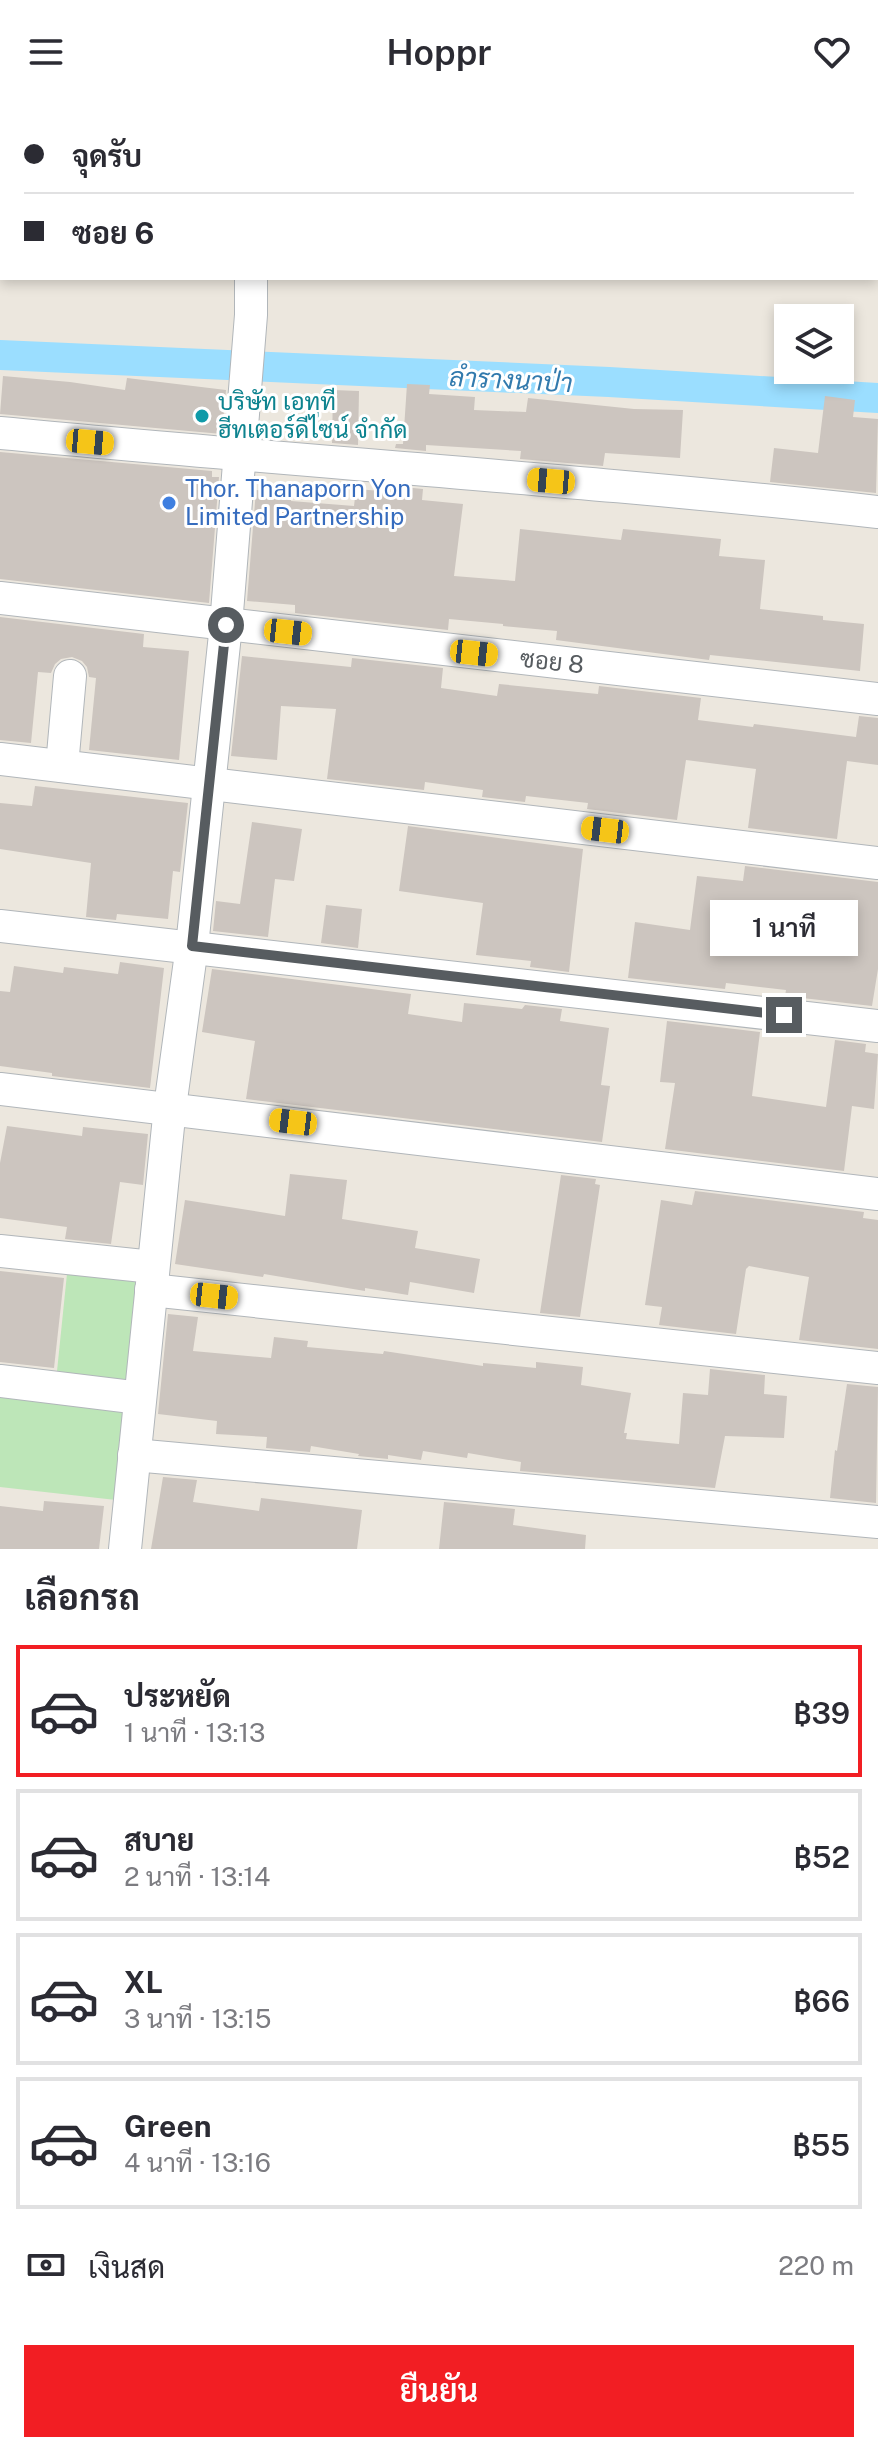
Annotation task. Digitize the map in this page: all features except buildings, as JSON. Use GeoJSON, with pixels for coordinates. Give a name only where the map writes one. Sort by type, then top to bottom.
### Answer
{"type":"FeatureCollection","features":[{"type":"Feature","properties":{"kind":"street"},"geometry":{"type":"LineString","coordinates":[[125,1549],[170,1107],[192,946],[226,625],[241,456],[251,280]]}},
{"type":"Feature","properties":{"kind":"street"},"geometry":{"type":"LineString","coordinates":[[0,433],[721,495],[878,512]]}},
{"type":"Feature","properties":{"kind":"street","name":"ซอย 8"},"geometry":{"type":"LineString","coordinates":[[0,598],[878,699]]}},
{"type":"Feature","properties":{"kind":"street"},"geometry":{"type":"LineString","coordinates":[[62,766],[70,676]]}},
{"type":"Feature","properties":{"kind":"street"},"geometry":{"type":"LineString","coordinates":[[0,759],[878,863]]}},
{"type":"Feature","properties":{"kind":"street"},"geometry":{"type":"LineString","coordinates":[[0,926],[878,1026]]}},
{"type":"Feature","properties":{"kind":"street"},"geometry":{"type":"LineString","coordinates":[[0,1089],[878,1194]]}},
{"type":"Feature","properties":{"kind":"street"},"geometry":{"type":"LineString","coordinates":[[0,1251],[152,1278],[878,1368]]}},
{"type":"Feature","properties":{"kind":"street"},"geometry":{"type":"LineString","coordinates":[[0,1381],[140,1398]]}},
{"type":"Feature","properties":{"kind":"street"},"geometry":{"type":"LineString","coordinates":[[134,1455],[878,1522]]}},
{"type":"Feature","properties":{"kind":"green space"},"geometry":{"type":"Polygon","coordinates":[[[68,1264],[150,1272],[138,1389],[56,1381],[68,1264]]]}},
{"type":"Feature","properties":{"kind":"green space"},"geometry":{"type":"Polygon","coordinates":[[[0,1388],[127,1402],[116,1500],[0,1487],[0,1388]]]}},
{"type":"Feature","properties":{"kind":"waterway","name":"ลำรางนาป่า"},"geometry":{"type":"LineString","coordinates":[[0,355],[609,382],[878,398]]}},
{"type":"Feature","properties":{"kind":"place","name":"บริษัท เอทูที ฮีทเตอร์ดีไซน์ จำกัด"},"geometry":{"type":"Point","coordinates":[202,416]}},
{"type":"Feature","properties":{"kind":"place","name":"Thor. Thanaporn Yon Limited Partnership"},"geometry":{"type":"Point","coordinates":[169,503]}},
{"type":"Feature","properties":{"kind":"route"},"geometry":{"type":"LineString","coordinates":[[226,625],[192,946],[784,1015]]}}]}
